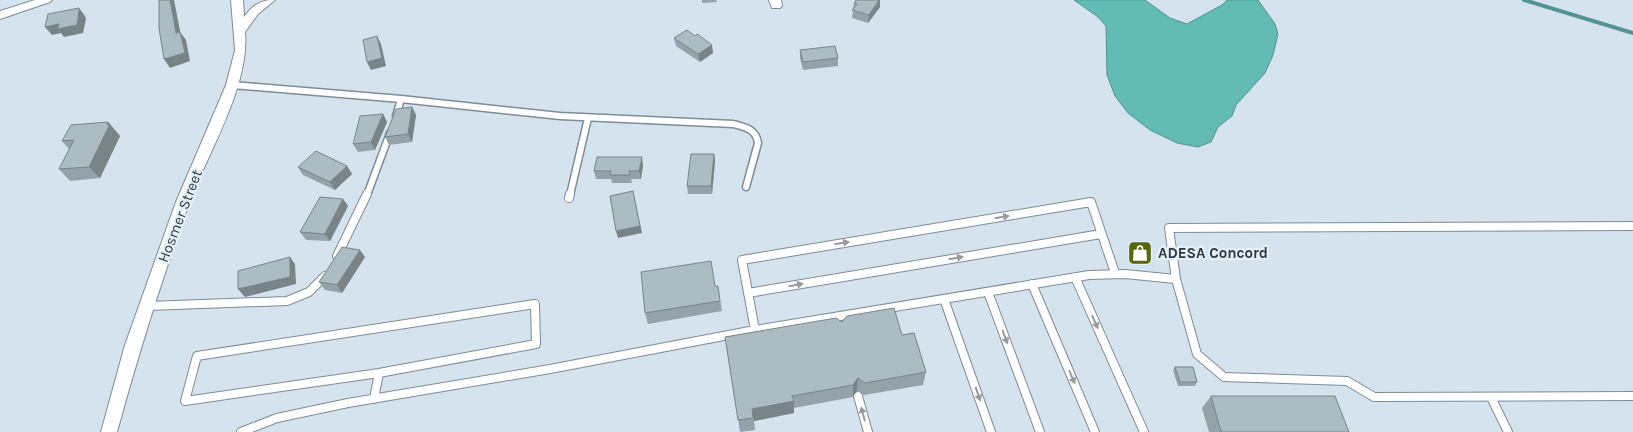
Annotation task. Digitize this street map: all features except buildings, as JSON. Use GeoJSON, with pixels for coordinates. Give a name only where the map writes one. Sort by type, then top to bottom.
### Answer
{"type":"FeatureCollection","features":[{"type":"Feature","properties":{"kind":"street"},"geometry":{"type":"LineString","coordinates":[[0,15],[46,0]]}},
{"type":"Feature","properties":{"kind":"street"},"geometry":{"type":"LineString","coordinates":[[237,0],[268,0]]}},
{"type":"Feature","properties":{"kind":"street","name":"Hosmer Street"},"geometry":{"type":"LineString","coordinates":[[109,432],[146,306],[183,202],[232,85],[241,50],[237,0]]}},
{"type":"Feature","properties":{"kind":"street"},"geometry":{"type":"LineString","coordinates":[[240,32],[254,10],[268,0]]}},
{"type":"Feature","properties":{"kind":"lane"},"geometry":{"type":"LineString","coordinates":[[232,85],[401,99],[588,118],[733,124],[753,130],[758,136],[758,143],[746,186]]}},
{"type":"Feature","properties":{"kind":"lane"},"geometry":{"type":"LineString","coordinates":[[335,260],[366,197],[401,99]]}},
{"type":"Feature","properties":{"kind":"lane"},"geometry":{"type":"LineString","coordinates":[[569,198],[588,118]]}},
{"type":"Feature","properties":{"kind":"lane"},"geometry":{"type":"LineString","coordinates":[[755,330],[742,260],[1091,202],[1114,274]]}},
{"type":"Feature","properties":{"kind":"lane"},"geometry":{"type":"LineString","coordinates":[[1633,226],[1169,228],[1176,279],[1197,354],[1224,377],[1347,381],[1374,397],[1633,396]]}},
{"type":"Feature","properties":{"kind":"lane"},"geometry":{"type":"LineString","coordinates":[[748,293],[1101,234]]}},
{"type":"Feature","properties":{"kind":"lane"},"geometry":{"type":"LineString","coordinates":[[146,306],[288,300],[302,296],[314,288],[330,267]]}},
{"type":"Feature","properties":{"kind":"lane"},"geometry":{"type":"LineString","coordinates":[[241,432],[277,418],[374,399],[755,330],[839,320],[1032,284],[1075,277],[1114,274],[1176,279]]}},
{"type":"Feature","properties":{"kind":"lane"},"geometry":{"type":"LineString","coordinates":[[1075,277],[1144,432]]}},
{"type":"Feature","properties":{"kind":"lane"},"geometry":{"type":"LineString","coordinates":[[1032,284],[1095,432]]}},
{"type":"Feature","properties":{"kind":"lane"},"geometry":{"type":"LineString","coordinates":[[988,292],[1040,432]]}},
{"type":"Feature","properties":{"kind":"lane"},"geometry":{"type":"LineString","coordinates":[[944,299],[991,432]]}},
{"type":"Feature","properties":{"kind":"lane"},"geometry":{"type":"LineString","coordinates":[[535,304],[536,344],[379,373],[185,401],[197,356],[535,304]]}},
{"type":"Feature","properties":{"kind":"lane"},"geometry":{"type":"LineString","coordinates":[[374,399],[379,373]]}},
{"type":"Feature","properties":{"kind":"lane"},"geometry":{"type":"LineString","coordinates":[[858,396],[868,432]]}},
{"type":"Feature","properties":{"kind":"lane"},"geometry":{"type":"LineString","coordinates":[[1491,397],[1508,432]]}},
{"type":"Feature","properties":{"kind":"shaded area"},"geometry":{"type":"Polygon","coordinates":[[[1074,0],[1145,0],[1170,18],[1187,24],[1222,5],[1227,0],[1258,0],[1275,24],[1278,34],[1273,55],[1265,73],[1236,105],[1232,116],[1218,127],[1211,142],[1198,147],[1177,143],[1150,130],[1128,113],[1115,96],[1107,75],[1106,26],[1098,17],[1074,0]]]}},
{"type":"Feature","properties":{"kind":"waterway"},"geometry":{"type":"LineString","coordinates":[[1524,0],[1633,33]]}},
{"type":"Feature","properties":{"kind":"place","name":"ADESA Concord"},"geometry":{"type":"Point","coordinates":[1140,253]}}]}
